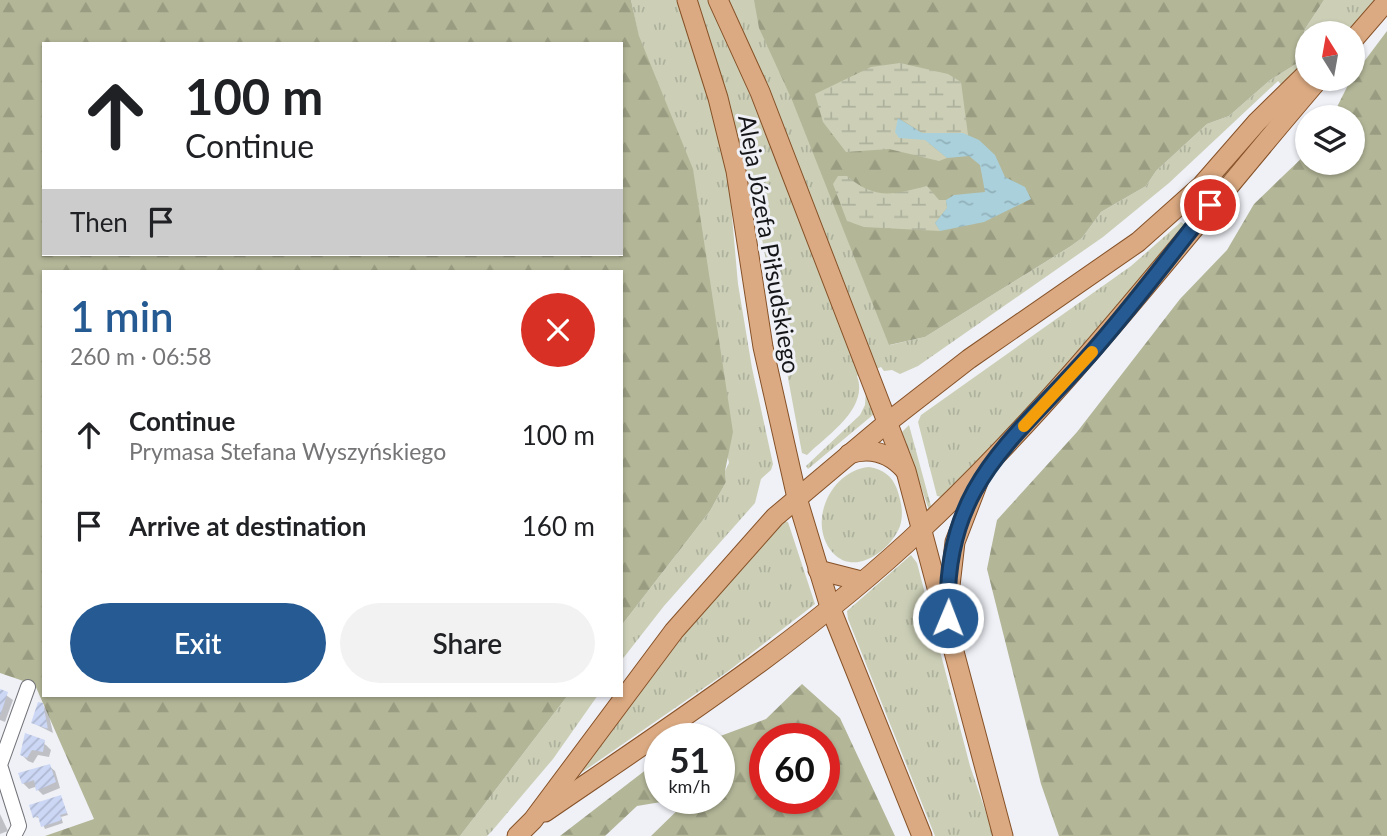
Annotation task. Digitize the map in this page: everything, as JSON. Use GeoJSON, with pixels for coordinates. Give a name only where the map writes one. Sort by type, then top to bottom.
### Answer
{"type":"FeatureCollection","features":[{"type":"Feature","properties":{"kind":"main road","name":"Aleja Józefa Piłsudskiego"},"geometry":{"type":"LineString","coordinates":[[687,0],[718,98],[736,171],[763,347],[797,498]]}},
{"type":"Feature","properties":{"kind":"main road","name":"Aleja Józefa Piłsudskiego"},"geometry":{"type":"LineString","coordinates":[[718,0],[760,92],[906,471]]}},
{"type":"Feature","properties":{"kind":"main road"},"geometry":{"type":"LineString","coordinates":[[1364,21],[1386,2]]}},
{"type":"Feature","properties":{"kind":"main road"},"geometry":{"type":"LineString","coordinates":[[1365,26],[1386,2]]}},
{"type":"Feature","properties":{"kind":"main road"},"geometry":{"type":"LineString","coordinates":[[517,836],[533,820],[674,631],[775,517],[888,422],[969,359],[1139,242],[1202,185],[1257,122],[1295,85]]}},
{"type":"Feature","properties":{"kind":"main road"},"geometry":{"type":"LineString","coordinates":[[533,820],[726,687],[830,607],[923,529],[1007,443],[1119,321],[1210,205],[1309,91]]}},
{"type":"Feature","properties":{"kind":"main road"},"geometry":{"type":"LineString","coordinates":[[950,632],[949,583],[957,535],[978,481],[1007,443]]}},
{"type":"Feature","properties":{"kind":"main road"},"geometry":{"type":"LineString","coordinates":[[849,454],[866,451],[882,453],[906,471],[1003,836]]}},
{"type":"Feature","properties":{"kind":"main road"},"geometry":{"type":"LineString","coordinates":[[797,498],[830,607],[922,836]]}},
{"type":"Feature","properties":{"kind":"main road"},"geometry":{"type":"LineString","coordinates":[[818,570],[862,581]]}},
{"type":"Feature","properties":{"kind":"street"},"geometry":{"type":"LineString","coordinates":[[14,836],[19,826],[0,765],[28,687]]}},
{"type":"Feature","properties":{"kind":"green space"},"geometry":{"type":"Polygon","coordinates":[[[0,0],[631,0],[639,36],[693,169],[733,432],[725,471],[726,482],[710,511],[623,623],[623,270],[42,270],[42,697],[566,697],[460,836],[45,836],[94,819],[35,685],[0,673],[0,0]]]}},
{"type":"Feature","properties":{"kind":"green space"},"geometry":{"type":"Polygon","coordinates":[[[631,0],[677,0],[702,71],[728,172],[738,284],[752,368],[773,464],[771,470],[761,479],[755,503],[664,606],[623,658],[623,623],[710,511],[726,482],[725,471],[729,463],[631,0]]]}},
{"type":"Feature","properties":{"kind":"green space"},"geometry":{"type":"Polygon","coordinates":[[[696,0],[709,0],[755,106],[860,374],[857,376],[857,399],[852,410],[836,429],[807,455],[802,453],[762,239],[739,145],[696,0]]]}},
{"type":"Feature","properties":{"kind":"green space"},"geometry":{"type":"Polygon","coordinates":[[[725,0],[755,0],[890,345],[925,337],[1071,246],[1082,238],[1101,212],[1146,186],[1156,171],[1207,124],[1229,116],[1269,81],[1295,65],[1295,79],[1285,89],[1278,81],[1169,183],[1103,237],[918,366],[900,374],[892,370],[884,371],[881,367],[876,369],[725,0]]]}},
{"type":"Feature","properties":{"kind":"green space"},"geometry":{"type":"Polygon","coordinates":[[[754,0],[1324,0],[1310,21],[1295,21],[1295,65],[1269,81],[1229,116],[1207,124],[1156,171],[1146,186],[1101,212],[1082,238],[925,337],[889,345],[792,100],[759,28],[754,0]]]}},
{"type":"Feature","properties":{"kind":"green space"},"geometry":{"type":"Polygon","coordinates":[[[1324,0],[1379,0],[1357,21],[1310,21],[1324,0]]]}},
{"type":"Feature","properties":{"kind":"green space"},"geometry":{"type":"Polygon","coordinates":[[[1387,31],[1387,836],[1059,836],[1041,784],[987,569],[997,520],[1077,432],[1180,299],[1227,250],[1254,204],[1295,165],[1295,175],[1365,175],[1365,105],[1338,105],[1345,91],[1365,91],[1365,60],[1387,31]]]}},
{"type":"Feature","properties":{"kind":"green space"},"geometry":{"type":"Polygon","coordinates":[[[900,63],[948,74],[961,82],[968,135],[922,133],[899,118],[947,158],[939,161],[889,149],[846,152],[823,122],[815,94],[871,67],[900,63]]]}},
{"type":"Feature","properties":{"kind":"green space"},"geometry":{"type":"Polygon","coordinates":[[[838,176],[847,176],[857,184],[876,192],[895,193],[927,186],[939,200],[946,200],[947,208],[935,223],[940,231],[864,227],[847,221],[833,184],[838,176]]]}},
{"type":"Feature","properties":{"kind":"green space"},"geometry":{"type":"Polygon","coordinates":[[[1181,222],[1185,225],[1068,364],[942,497],[937,496],[918,422],[921,415],[1131,266],[1181,222]]]}},
{"type":"Feature","properties":{"kind":"green space"},"geometry":{"type":"Polygon","coordinates":[[[866,391],[874,414],[808,469],[806,466],[860,415],[865,405],[866,391]]]}},
{"type":"Feature","properties":{"kind":"green space"},"geometry":{"type":"Polygon","coordinates":[[[909,425],[931,506],[929,510],[902,432],[909,425]]]}},
{"type":"Feature","properties":{"kind":"green space"},"geometry":{"type":"Polygon","coordinates":[[[869,467],[879,469],[895,484],[901,503],[900,526],[889,544],[871,558],[851,562],[842,560],[825,541],[823,513],[834,488],[844,477],[855,470],[869,467]]]}},
{"type":"Feature","properties":{"kind":"green space"},"geometry":{"type":"Polygon","coordinates":[[[784,521],[788,522],[815,604],[727,672],[653,723],[644,723],[644,729],[581,773],[692,624],[784,521]]]}},
{"type":"Feature","properties":{"kind":"green space"},"geometry":{"type":"Polygon","coordinates":[[[911,555],[917,563],[970,766],[994,836],[935,836],[848,619],[847,611],[911,555]]]}},
{"type":"Feature","properties":{"kind":"green space"},"geometry":{"type":"Polygon","coordinates":[[[802,684],[840,718],[895,836],[651,836],[674,814],[735,814],[735,731],[749,725],[749,814],[840,814],[840,723],[755,723],[766,719],[802,684]]]}},
{"type":"Feature","properties":{"kind":"green space"},"geometry":{"type":"Polygon","coordinates":[[[566,697],[597,697],[553,759],[492,831],[487,836],[460,836],[566,697]]]}},
{"type":"Feature","properties":{"kind":"green space"},"geometry":{"type":"Polygon","coordinates":[[[644,771],[644,805],[637,806],[605,836],[560,836],[644,771]]]}},
{"type":"Feature","properties":{"kind":"water"},"geometry":{"type":"Polygon","coordinates":[[[898,118],[922,133],[963,133],[979,140],[995,155],[1005,177],[1025,187],[1031,199],[984,222],[940,231],[935,223],[947,208],[946,200],[954,195],[985,192],[980,165],[969,156],[947,158],[925,140],[899,138],[895,132],[898,118]]]}},
{"type":"Feature","properties":{"kind":"building"},"geometry":{"type":"Polygon","coordinates":[[[0,689],[8,692],[0,716],[0,689]]]}},
{"type":"Feature","properties":{"kind":"building"},"geometry":{"type":"Polygon","coordinates":[[[38,702],[43,703],[48,729],[31,723],[38,702]]]}},
{"type":"Feature","properties":{"kind":"building"},"geometry":{"type":"Polygon","coordinates":[[[25,733],[45,740],[43,752],[32,750],[27,758],[20,755],[25,733]]]}},
{"type":"Feature","properties":{"kind":"building"},"geometry":{"type":"Polygon","coordinates":[[[50,764],[56,782],[36,791],[34,780],[22,784],[18,773],[50,764]]]}},
{"type":"Feature","properties":{"kind":"building"},"geometry":{"type":"Polygon","coordinates":[[[61,795],[67,813],[60,815],[62,820],[41,827],[38,816],[33,818],[29,805],[61,795]]]}},
{"type":"Feature","properties":{"kind":"slow traffic"},"geometry":{"type":"LineString","coordinates":[[1024,426],[1092,352]]}},
{"type":"Feature","properties":{"kind":"route"},"geometry":{"type":"LineString","coordinates":[[948,618],[951,560],[955,542],[972,493],[984,470],[1127,311],[1210,205]]}}]}
